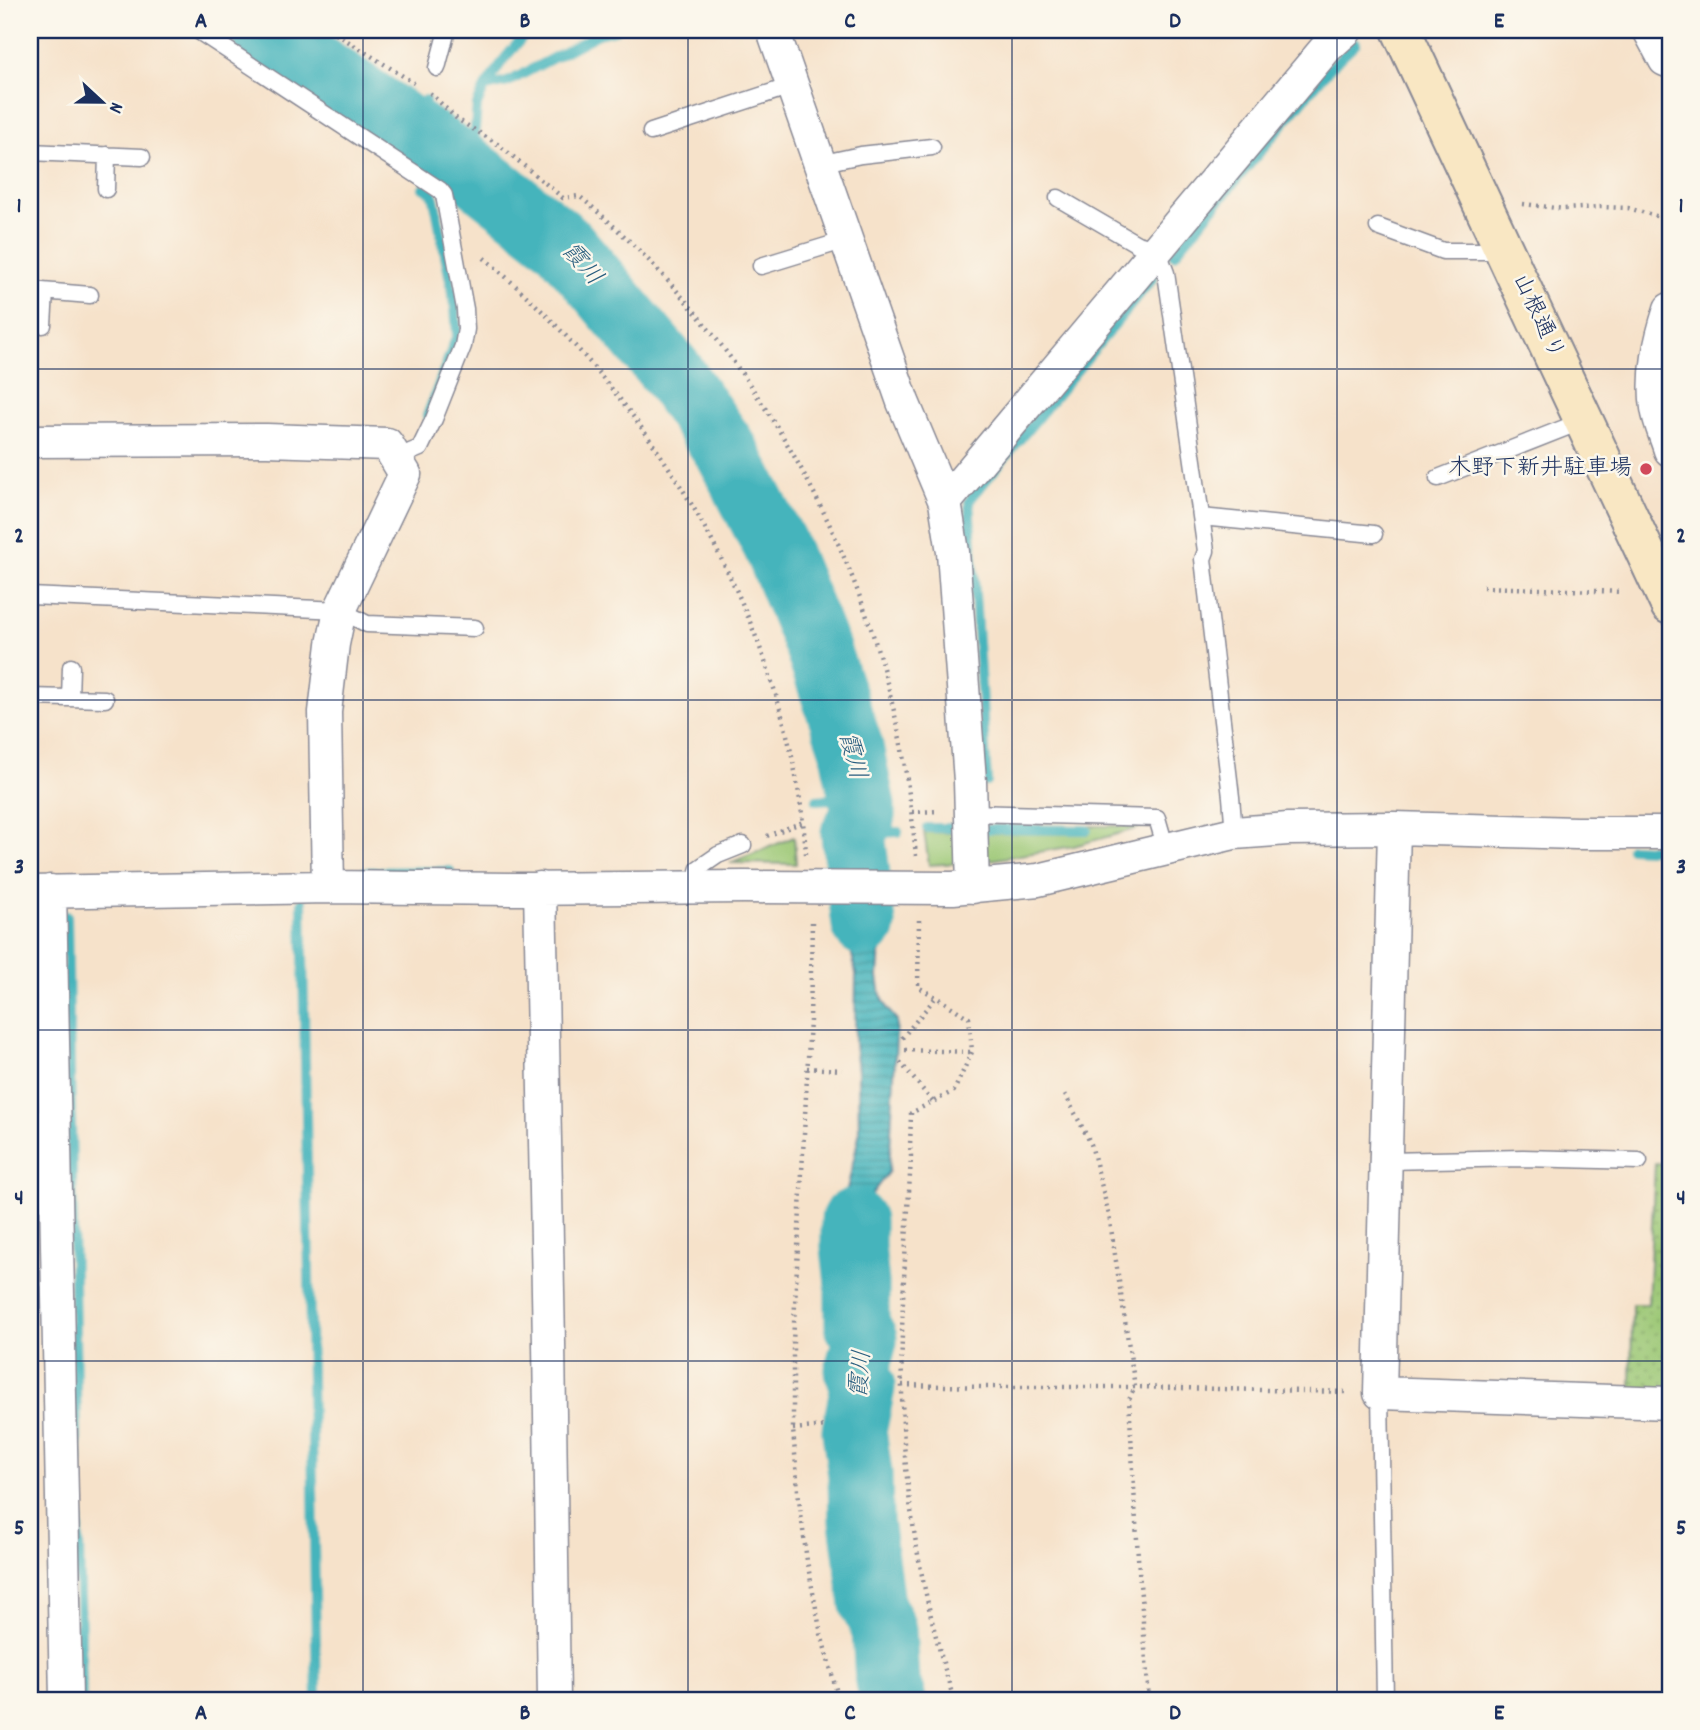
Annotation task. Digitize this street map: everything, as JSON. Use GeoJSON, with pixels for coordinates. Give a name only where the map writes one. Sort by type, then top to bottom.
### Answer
{"type":"FeatureCollection","features":[{"type":"Feature","properties":{"kind":"street"},"geometry":{"type":"LineString","coordinates":[[773,30],[903,402],[945,502],[953,552],[972,813],[973,887]]}},
{"type":"Feature","properties":{"kind":"street"},"geometry":{"type":"LineString","coordinates":[[945,502],[1327,47],[1346,30]]}},
{"type":"Feature","properties":{"kind":"street","name":"山根通り"},"geometry":{"type":"LineString","coordinates":[[1401,30],[1670,605]]}},
{"type":"Feature","properties":{"kind":"street"},"geometry":{"type":"LineString","coordinates":[[1649,30],[1665,60],[1670,62]]}},
{"type":"Feature","properties":{"kind":"street"},"geometry":{"type":"LineString","coordinates":[[1670,309],[1661,336],[1655,377],[1657,410],[1670,450]]}},
{"type":"Feature","properties":{"kind":"street"},"geometry":{"type":"LineString","coordinates":[[30,441],[267,440],[387,444],[405,474],[340,610],[333,644],[325,712],[328,887]]}},
{"type":"Feature","properties":{"kind":"street"},"geometry":{"type":"LineString","coordinates":[[66,1700],[40,891],[328,887],[693,887],[810,873],[915,875],[973,887],[1038,880],[1234,833],[1288,828],[1670,834]]}},
{"type":"Feature","properties":{"kind":"street"},"geometry":{"type":"LineString","coordinates":[[1394,828],[1380,1393],[1670,1403]]}},
{"type":"Feature","properties":{"kind":"street"},"geometry":{"type":"LineString","coordinates":[[540,888],[550,1343],[554,1700]]}},
{"type":"Feature","properties":{"kind":"lane"},"geometry":{"type":"LineString","coordinates":[[197,30],[444,195],[465,309],[463,346],[420,447],[396,458]]}},
{"type":"Feature","properties":{"kind":"lane"},"geometry":{"type":"LineString","coordinates":[[437,68],[447,30]]}},
{"type":"Feature","properties":{"kind":"lane"},"geometry":{"type":"LineString","coordinates":[[651,132],[791,86]]}},
{"type":"Feature","properties":{"kind":"lane"},"geometry":{"type":"LineString","coordinates":[[819,164],[861,155],[932,147]]}},
{"type":"Feature","properties":{"kind":"lane"},"geometry":{"type":"LineString","coordinates":[[30,152],[142,157]]}},
{"type":"Feature","properties":{"kind":"lane"},"geometry":{"type":"LineString","coordinates":[[106,190],[107,155]]}},
{"type":"Feature","properties":{"kind":"lane"},"geometry":{"type":"LineString","coordinates":[[1058,198],[1137,244],[1157,249],[1166,273],[1206,551],[1203,559],[1234,833]]}},
{"type":"Feature","properties":{"kind":"lane"},"geometry":{"type":"LineString","coordinates":[[1378,227],[1443,251],[1506,250]]}},
{"type":"Feature","properties":{"kind":"lane"},"geometry":{"type":"LineString","coordinates":[[761,266],[846,240]]}},
{"type":"Feature","properties":{"kind":"lane"},"geometry":{"type":"LineString","coordinates":[[43,325],[37,291],[90,295]]}},
{"type":"Feature","properties":{"kind":"lane"},"geometry":{"type":"LineString","coordinates":[[1438,478],[1585,420]]}},
{"type":"Feature","properties":{"kind":"lane"},"geometry":{"type":"LineString","coordinates":[[1200,517],[1374,534]]}},
{"type":"Feature","properties":{"kind":"lane"},"geometry":{"type":"LineString","coordinates":[[30,596],[340,610],[367,624],[475,628]]}},
{"type":"Feature","properties":{"kind":"lane"},"geometry":{"type":"LineString","coordinates":[[70,698],[71,667]]}},
{"type":"Feature","properties":{"kind":"lane"},"geometry":{"type":"LineString","coordinates":[[30,697],[105,699]]}},
{"type":"Feature","properties":{"kind":"lane"},"geometry":{"type":"LineString","coordinates":[[972,813],[1157,818],[1166,849]]}},
{"type":"Feature","properties":{"kind":"lane"},"geometry":{"type":"LineString","coordinates":[[693,887],[699,868],[718,855],[743,845]]}},
{"type":"Feature","properties":{"kind":"lane"},"geometry":{"type":"LineString","coordinates":[[1387,1161],[1523,1158],[1639,1161]]}},
{"type":"Feature","properties":{"kind":"lane"},"geometry":{"type":"LineString","coordinates":[[1380,1393],[1385,1700]]}},
{"type":"Feature","properties":{"kind":"path"},"geometry":{"type":"LineString","coordinates":[[330,30],[418,86]]}},
{"type":"Feature","properties":{"kind":"path"},"geometry":{"type":"LineString","coordinates":[[430,93],[457,119],[488,138],[563,198],[579,196],[611,222],[677,290],[764,405],[833,533],[872,634],[891,697],[902,749],[912,812],[915,875]]}},
{"type":"Feature","properties":{"kind":"path"},"geometry":{"type":"LineString","coordinates":[[1481,198],[1564,209],[1628,208],[1670,220]]}},
{"type":"Feature","properties":{"kind":"path"},"geometry":{"type":"LineString","coordinates":[[451,231],[521,292],[575,346],[656,446],[691,503],[720,556],[752,628],[780,709],[803,822],[810,873]]}},
{"type":"Feature","properties":{"kind":"path"},"geometry":{"type":"LineString","coordinates":[[1483,587],[1630,592]]}},
{"type":"Feature","properties":{"kind":"path"},"geometry":{"type":"LineString","coordinates":[[743,845],[803,822]]}},
{"type":"Feature","properties":{"kind":"path"},"geometry":{"type":"LineString","coordinates":[[812,943],[793,1342],[793,1429],[807,1560],[821,1634],[839,1700]]}},
{"type":"Feature","properties":{"kind":"path"},"geometry":{"type":"LineString","coordinates":[[919,945],[918,987],[969,1018],[972,1052],[954,1091],[911,1113],[903,1307],[902,1385],[906,1469],[930,1613],[954,1700]]}},
{"type":"Feature","properties":{"kind":"path"},"geometry":{"type":"LineString","coordinates":[[901,1038],[936,997]]}},
{"type":"Feature","properties":{"kind":"path"},"geometry":{"type":"LineString","coordinates":[[905,1050],[972,1052]]}},
{"type":"Feature","properties":{"kind":"path"},"geometry":{"type":"LineString","coordinates":[[900,1062],[933,1102]]}},
{"type":"Feature","properties":{"kind":"path"},"geometry":{"type":"LineString","coordinates":[[807,1068],[842,1070]]}},
{"type":"Feature","properties":{"kind":"path"},"geometry":{"type":"LineString","coordinates":[[1065,1094],[1091,1144],[1110,1215],[1135,1387],[1129,1400],[1149,1700]]}},
{"type":"Feature","properties":{"kind":"path"},"geometry":{"type":"LineString","coordinates":[[1670,1226],[1664,1235],[1661,1312],[1670,1333]]}},
{"type":"Feature","properties":{"kind":"path"},"geometry":{"type":"LineString","coordinates":[[902,1385],[1380,1393]]}},
{"type":"Feature","properties":{"kind":"path"},"geometry":{"type":"LineString","coordinates":[[793,1429],[825,1426]]}},
{"type":"Feature","properties":{"kind":"green space"},"geometry":{"type":"Polygon","coordinates":[[[1090,826],[1146,826],[1074,846],[985,861],[984,833],[1089,834],[1090,826]]]}},
{"type":"Feature","properties":{"kind":"green space"},"geometry":{"type":"Polygon","coordinates":[[[924,832],[958,833],[960,863],[929,865],[924,832]]]}},
{"type":"Feature","properties":{"kind":"green space"},"geometry":{"type":"Polygon","coordinates":[[[794,837],[796,864],[730,863],[794,837]]]}},
{"type":"Feature","properties":{"kind":"green space"},"geometry":{"type":"Polygon","coordinates":[[[1655,1163],[1670,1164],[1670,1391],[1631,1390],[1632,1304],[1648,1304],[1655,1163]]]}},
{"type":"Feature","properties":{"kind":"water"},"geometry":{"type":"Polygon","coordinates":[[[853,834],[878,910],[878,977],[881,995],[888,1010],[897,1020],[889,1171],[863,1211],[859,1235],[865,1294],[858,1311],[846,1292],[842,1263],[844,1204],[859,1135],[855,1044],[856,974],[851,950],[854,932],[847,896],[849,848],[853,834]]]}},
{"type":"Feature","properties":{"kind":"waterway","name":"霞川"},"geometry":{"type":"LineString","coordinates":[[263,30],[469,169],[562,242],[673,374],[727,452],[775,545],[817,647],[851,747],[863,806],[863,816],[853,834],[864,924]]}},
{"type":"Feature","properties":{"kind":"waterway"},"geometry":{"type":"LineString","coordinates":[[469,169],[477,105],[485,87],[505,58],[529,30]]}},
{"type":"Feature","properties":{"kind":"waterway"},"geometry":{"type":"LineString","coordinates":[[485,87],[508,82],[598,34],[615,30]]}},
{"type":"Feature","properties":{"kind":"waterway"},"geometry":{"type":"LineString","coordinates":[[1174,255],[1329,69],[1356,43]]}},
{"type":"Feature","properties":{"kind":"waterway","name":"霞川"},"geometry":{"type":"LineString","coordinates":[[391,151],[425,100]]}},
{"type":"Feature","properties":{"kind":"waterway"},"geometry":{"type":"LineString","coordinates":[[423,188],[432,193],[434,198],[455,306],[457,335],[427,416]]}},
{"type":"Feature","properties":{"kind":"waterway"},"geometry":{"type":"LineString","coordinates":[[987,782],[969,501],[1153,278]]}},
{"type":"Feature","properties":{"kind":"waterway"},"geometry":{"type":"LineString","coordinates":[[817,800],[830,799],[841,808],[845,828],[853,834],[898,832]]}},
{"type":"Feature","properties":{"kind":"waterway"},"geometry":{"type":"LineString","coordinates":[[927,828],[955,828]]}},
{"type":"Feature","properties":{"kind":"waterway"},"geometry":{"type":"LineString","coordinates":[[988,829],[1087,830]]}},
{"type":"Feature","properties":{"kind":"waterway"},"geometry":{"type":"LineString","coordinates":[[1631,848],[1670,850]]}},
{"type":"Feature","properties":{"kind":"waterway"},"geometry":{"type":"LineString","coordinates":[[364,872],[450,871]]}},
{"type":"Feature","properties":{"kind":"waterway"},"geometry":{"type":"LineString","coordinates":[[302,902],[317,1700]]}},
{"type":"Feature","properties":{"kind":"waterway"},"geometry":{"type":"LineString","coordinates":[[67,916],[82,1700]]}},
{"type":"Feature","properties":{"kind":"waterway","name":"霞川"},"geometry":{"type":"LineString","coordinates":[[853,1221],[857,1325],[865,1340],[857,1370],[863,1387],[854,1431],[860,1474],[861,1521],[872,1604],[884,1630],[887,1681],[894,1700]]}},
{"type":"Feature","properties":{"kind":"place","name":"木野下新井駐車場"},"geometry":{"type":"Point","coordinates":[1646,469]}}]}
